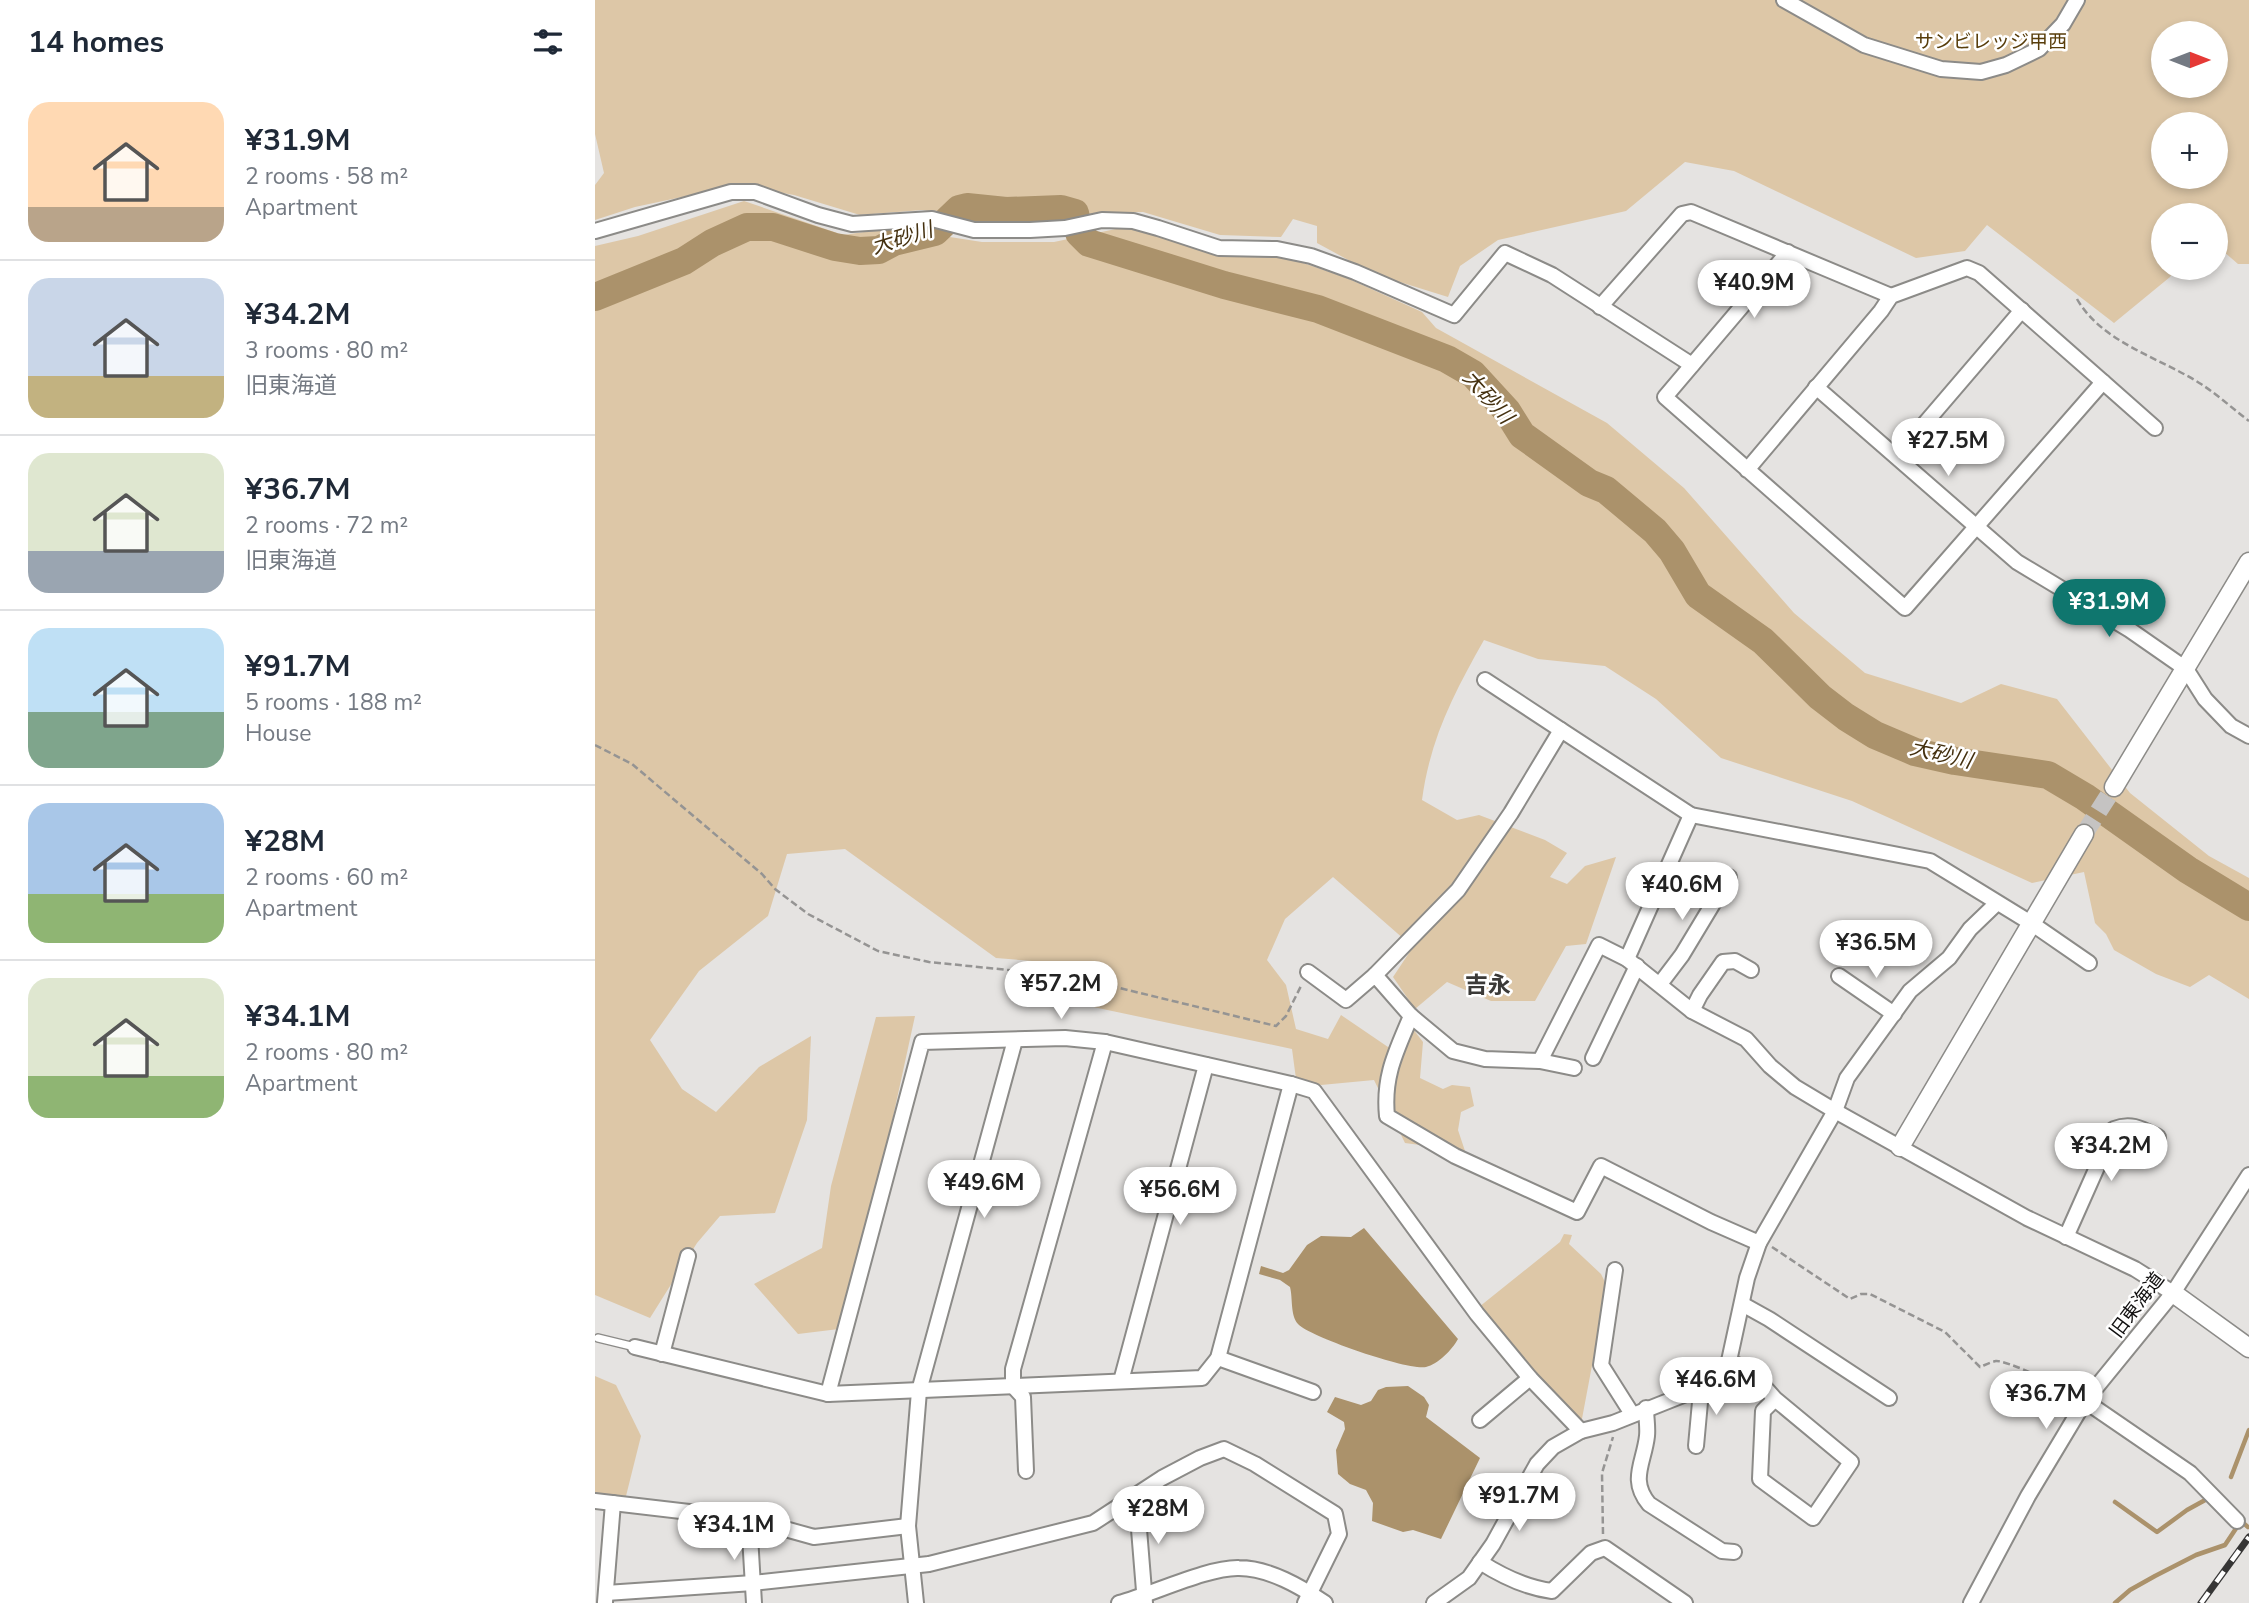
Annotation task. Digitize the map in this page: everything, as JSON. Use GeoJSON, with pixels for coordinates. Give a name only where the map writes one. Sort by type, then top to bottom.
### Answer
{"type":"FeatureCollection","features":[{"type":"Feature","properties":{"kind":"street"},"geometry":{"type":"LineString","coordinates":[[1784,0],[1864,45],[1941,69],[1980,72],[2006,65],[2039,48],[2063,24],[2077,0]]}},
{"type":"Feature","properties":{"kind":"street"},"geometry":{"type":"LineString","coordinates":[[595,231],[731,192],[755,192],[817,215],[852,224],[932,219],[974,230],[1030,230],[1065,228],[1102,220],[1133,222],[1219,248],[1277,249],[1311,256],[1454,315],[1505,253],[1552,275],[1692,365]]}},
{"type":"Feature","properties":{"kind":"street"},"geometry":{"type":"LineString","coordinates":[[1600,307],[1682,214],[1691,212],[1891,296]]}},
{"type":"Feature","properties":{"kind":"street"},"geometry":{"type":"LineString","coordinates":[[1788,252],[1665,397],[1905,608],[2103,382]]}},
{"type":"Feature","properties":{"kind":"street"},"geometry":{"type":"LineString","coordinates":[[1747,470],[1891,296],[1967,268],[1979,273],[2155,428]]}},
{"type":"Feature","properties":{"kind":"street"},"geometry":{"type":"LineString","coordinates":[[1897,456],[2022,310]]}},
{"type":"Feature","properties":{"kind":"street"},"geometry":{"type":"LineString","coordinates":[[1816,387],[2017,562],[2186,668],[2205,699],[2231,726],[2249,736]]}},
{"type":"Feature","properties":{"kind":"street"},"geometry":{"type":"LineString","coordinates":[[2114,787],[2249,562]]}},
{"type":"Feature","properties":{"kind":"street"},"geometry":{"type":"LineString","coordinates":[[1485,680],[1691,815],[1930,861],[2031,923],[2089,963]]}},
{"type":"Feature","properties":{"kind":"street"},"geometry":{"type":"LineString","coordinates":[[1308,972],[1346,1000],[1375,975],[1458,890],[1511,813],[1561,730]]}},
{"type":"Feature","properties":{"kind":"street"},"geometry":{"type":"LineString","coordinates":[[1593,1058],[1691,815]]}},
{"type":"Feature","properties":{"kind":"street"},"geometry":{"type":"LineString","coordinates":[[1901,1147],[2084,834]]}},
{"type":"Feature","properties":{"kind":"street"},"geometry":{"type":"LineString","coordinates":[[1660,984],[1689,944],[1729,877]]}},
{"type":"Feature","properties":{"kind":"street"},"geometry":{"type":"LineString","coordinates":[[1434,1603],[1469,1578],[1493,1544],[1537,1464],[1553,1447],[1581,1431],[1613,1423],[1697,1390],[1729,1361],[1747,1278],[1759,1243],[1835,1111],[1847,1078],[1910,991],[1949,958],[1970,929],[1997,903]]}},
{"type":"Feature","properties":{"kind":"street"},"geometry":{"type":"LineString","coordinates":[[1540,1061],[1599,945],[1632,962],[1692,1011],[1746,1039],[1770,1066],[1795,1087],[2027,1218],[2135,1269],[2173,1293],[2249,1349]]}},
{"type":"Feature","properties":{"kind":"street"},"geometry":{"type":"LineString","coordinates":[[1692,1011],[1723,962],[1735,961],[1751,970]]}},
{"type":"Feature","properties":{"kind":"street"},"geometry":{"type":"LineString","coordinates":[[1375,975],[1411,1016],[1453,1051],[1485,1059],[1540,1061],[1574,1068]]}},
{"type":"Feature","properties":{"kind":"street"},"geometry":{"type":"LineString","coordinates":[[1839,976],[1893,1014]]}},
{"type":"Feature","properties":{"kind":"street"},"geometry":{"type":"LineString","coordinates":[[1411,1016],[1389,1069],[1385,1094],[1387,1116],[1455,1156],[1577,1212],[1601,1166],[1711,1222],[1759,1243]]}},
{"type":"Feature","properties":{"kind":"street"},"geometry":{"type":"LineString","coordinates":[[828,1394],[922,1042],[1065,1038],[1105,1042],[1314,1091],[1477,1314],[1530,1378],[1581,1431]]}},
{"type":"Feature","properties":{"kind":"street"},"geometry":{"type":"LineString","coordinates":[[916,1603],[908,1526],[919,1391],[1015,1040]]}},
{"type":"Feature","properties":{"kind":"street"},"geometry":{"type":"LineString","coordinates":[[1025,1471],[1023,1397],[1013,1386],[1013,1369],[1105,1042]]}},
{"type":"Feature","properties":{"kind":"street"},"geometry":{"type":"LineString","coordinates":[[1121,1381],[1206,1065]]}},
{"type":"Feature","properties":{"kind":"street"},"geometry":{"type":"LineString","coordinates":[[635,1347],[828,1394],[1202,1378],[1219,1358],[1291,1084]]}},
{"type":"Feature","properties":{"kind":"street"},"geometry":{"type":"LineString","coordinates":[[2066,1237],[2114,1129],[2125,1125],[2136,1126],[2158,1137]]}},
{"type":"Feature","properties":{"kind":"street","name":"旧東海道"},"geometry":{"type":"LineString","coordinates":[[1971,1603],[2028,1496],[2085,1401],[2173,1293],[2249,1175]]}},
{"type":"Feature","properties":{"kind":"street"},"geometry":{"type":"LineString","coordinates":[[662,1354],[688,1256]]}},
{"type":"Feature","properties":{"kind":"street"},"geometry":{"type":"LineString","coordinates":[[1615,1270],[1601,1365],[1639,1411],[1647,1435],[1637,1482],[1641,1494],[1649,1504],[1722,1551],[1734,1552]]}},
{"type":"Feature","properties":{"kind":"street"},"geometry":{"type":"LineString","coordinates":[[1742,1304],[1889,1398]]}},
{"type":"Feature","properties":{"kind":"street"},"geometry":{"type":"LineString","coordinates":[[1219,1358],[1313,1392]]}},
{"type":"Feature","properties":{"kind":"street"},"geometry":{"type":"LineString","coordinates":[[1729,1361],[1751,1372],[1775,1399],[1851,1462],[1813,1518],[1760,1479],[1763,1411],[1775,1399]]}},
{"type":"Feature","properties":{"kind":"street"},"geometry":{"type":"LineString","coordinates":[[1480,1420],[1530,1378]]}},
{"type":"Feature","properties":{"kind":"street"},"geometry":{"type":"LineString","coordinates":[[1696,1446],[1700,1402],[1697,1390]]}},
{"type":"Feature","properties":{"kind":"street"},"geometry":{"type":"LineString","coordinates":[[2085,1401],[2190,1472],[2237,1521]]}},
{"type":"Feature","properties":{"kind":"street"},"geometry":{"type":"LineString","coordinates":[[613,1503],[605,1598],[929,1564],[1093,1523],[1162,1478],[1223,1449],[1255,1464],[1335,1514],[1339,1534],[1307,1598]]}},
{"type":"Feature","properties":{"kind":"street"},"geometry":{"type":"LineString","coordinates":[[1130,1500],[1138,1517],[1145,1600]]}},
{"type":"Feature","properties":{"kind":"street"},"geometry":{"type":"LineString","coordinates":[[595,1501],[749,1519],[814,1537],[908,1526]]}},
{"type":"Feature","properties":{"kind":"street"},"geometry":{"type":"LineString","coordinates":[[749,1519],[754,1603]]}},
{"type":"Feature","properties":{"kind":"street"},"geometry":{"type":"LineString","coordinates":[[1480,1562],[1528,1586],[1552,1591],[1591,1553],[1605,1548],[1685,1603]]}},
{"type":"Feature","properties":{"kind":"street"},"geometry":{"type":"LineString","coordinates":[[1119,1603],[1145,1600],[1219,1570],[1240,1568],[1265,1572],[1307,1598],[1325,1603]]}},
{"type":"Feature","properties":{"kind":"lane"},"geometry":{"type":"LineString","coordinates":[[598,1338],[635,1347]]}},
{"type":"Feature","properties":{"kind":"path"},"geometry":{"type":"LineString","coordinates":[[2077,299],[2086,313],[2106,330],[2204,386],[2249,421]]}},
{"type":"Feature","properties":{"kind":"path"},"geometry":{"type":"LineString","coordinates":[[595,745],[632,764],[762,874],[775,889],[808,914],[878,951],[929,962],[1048,974],[1082,983],[1103,984],[1276,1026],[1286,1016],[1308,972]]}},
{"type":"Feature","properties":{"kind":"path"},"geometry":{"type":"LineString","coordinates":[[1759,1243],[1769,1245],[1850,1299],[1861,1294],[1870,1294],[1945,1332],[1980,1367],[1994,1361],[2005,1362],[2035,1377],[2058,1384],[2085,1401]]}},
{"type":"Feature","properties":{"kind":"path"},"geometry":{"type":"LineString","coordinates":[[1605,1548],[1602,1527],[1602,1472],[1615,1432],[1613,1423]]}},
{"type":"Feature","properties":{"kind":"green space","name":"サンビレッジ甲西"},"geometry":{"type":"Polygon","coordinates":[[[595,0],[2249,0],[2249,264],[2238,264],[2228,255],[2228,203],[2151,203],[2151,280],[2166,280],[2114,323],[1987,225],[1965,251],[1916,258],[1734,171],[1685,162],[1626,211],[1498,240],[1460,266],[1448,297],[1374,274],[1317,243],[1317,226],[1293,219],[1281,237],[1220,235],[1143,212],[1104,213],[1056,224],[986,220],[922,210],[860,215],[794,195],[738,185],[635,207],[595,220],[595,185],[604,173],[595,134],[595,0]]]}},
{"type":"Feature","properties":{"kind":"green space"},"geometry":{"type":"Polygon","coordinates":[[[744,201],[843,235],[892,228],[982,242],[1054,242],[1130,226],[1283,256],[1347,278],[1422,312],[1436,328],[1607,423],[1684,488],[1794,613],[1865,673],[1961,703],[2001,684],[2057,699],[2130,793],[2209,856],[2249,878],[2249,999],[2209,975],[2190,987],[2156,974],[2114,950],[2106,934],[2095,923],[2084,872],[2032,883],[1852,801],[1721,758],[1656,699],[1605,666],[1538,659],[1484,640],[1437,737],[1422,800],[1457,820],[1479,815],[1545,840],[1567,853],[1550,877],[1567,884],[1585,866],[1616,857],[1586,944],[1566,946],[1535,1001],[1491,1001],[1447,982],[1415,1009],[1393,977],[1413,947],[1333,877],[1285,919],[1267,960],[1286,985],[1296,1029],[1328,1039],[1341,1015],[1388,1047],[1413,1029],[1423,1042],[1420,1078],[1443,1089],[1452,1085],[1470,1087],[1474,1106],[1461,1112],[1458,1130],[1465,1151],[1405,1143],[1374,1080],[1321,1085],[1296,1079],[1292,1049],[1079,1004],[1032,961],[996,958],[845,849],[787,854],[768,916],[699,971],[650,1040],[682,1089],[716,1112],[759,1067],[811,1036],[807,1120],[775,1213],[720,1216],[697,1243],[650,1318],[595,1295],[595,246],[638,236],[744,201]]]}},
{"type":"Feature","properties":{"kind":"green space"},"geometry":{"type":"Polygon","coordinates":[[[915,1016],[847,1328],[798,1334],[754,1284],[822,1248],[831,1186],[876,1017],[915,1016]]]}},
{"type":"Feature","properties":{"kind":"green space"},"geometry":{"type":"Polygon","coordinates":[[[1564,1234],[1572,1235],[1569,1244],[1601,1274],[1607,1286],[1581,1424],[1479,1307],[1560,1242],[1564,1234]]]}},
{"type":"Feature","properties":{"kind":"green space"},"geometry":{"type":"Polygon","coordinates":[[[595,1376],[616,1385],[641,1436],[626,1496],[595,1493],[595,1376]]]}},
{"type":"Feature","properties":{"kind":"shaded area"},"geometry":{"type":"Polygon","coordinates":[[[1364,1228],[1458,1339],[1435,1363],[1416,1367],[1381,1359],[1306,1330],[1298,1324],[1294,1316],[1290,1287],[1280,1280],[1259,1274],[1261,1266],[1283,1273],[1289,1270],[1307,1245],[1321,1236],[1351,1237],[1364,1228]]]}},
{"type":"Feature","properties":{"kind":"shaded area"},"geometry":{"type":"Polygon","coordinates":[[[1408,1386],[1424,1397],[1429,1405],[1426,1417],[1480,1458],[1441,1539],[1413,1530],[1403,1532],[1372,1521],[1373,1503],[1366,1490],[1350,1484],[1338,1474],[1336,1450],[1345,1429],[1344,1422],[1327,1412],[1335,1397],[1361,1405],[1371,1401],[1378,1390],[1408,1386]]]}},
{"type":"Feature","properties":{"kind":"waterway","name":"大砂川"},"geometry":{"type":"LineString","coordinates":[[595,297],[684,261],[712,243],[747,227],[773,227],[835,247],[860,251],[879,250],[894,242],[935,232],[959,209],[967,207],[1006,211],[1061,209],[1075,213],[1079,233],[1089,243],[1224,285],[1318,309],[1447,359],[1473,374],[1507,411],[1522,435],[1589,483],[1606,490],[1655,531],[1672,551],[1698,595],[1763,641],[1820,697],[1846,717],[1875,735],[1915,752],[2048,775],[2085,797],[2188,870],[2249,907]]}},
{"type":"Feature","properties":{"kind":"waterway"},"geometry":{"type":"LineString","coordinates":[[2231,1477],[2249,1430]]}},
{"type":"Feature","properties":{"kind":"waterway"},"geometry":{"type":"LineString","coordinates":[[2115,1502],[2157,1532],[2207,1499]]}},
{"type":"Feature","properties":{"kind":"waterway"},"geometry":{"type":"LineString","coordinates":[[2115,1603],[2130,1590],[2155,1576],[2196,1555],[2225,1545],[2241,1521],[2248,1527]]}},
{"type":"Feature","properties":{"kind":"tunnel"},"geometry":{"type":"LineString","coordinates":[[2084,834],[2114,787]]}},
{"type":"Feature","properties":{"kind":"railway"},"geometry":{"type":"LineString","coordinates":[[2201,1603],[2249,1537]]}},
{"type":"Feature","properties":{"kind":"district","name":"吉永"},"geometry":{"type":"Point","coordinates":[1488,985]}}]}
